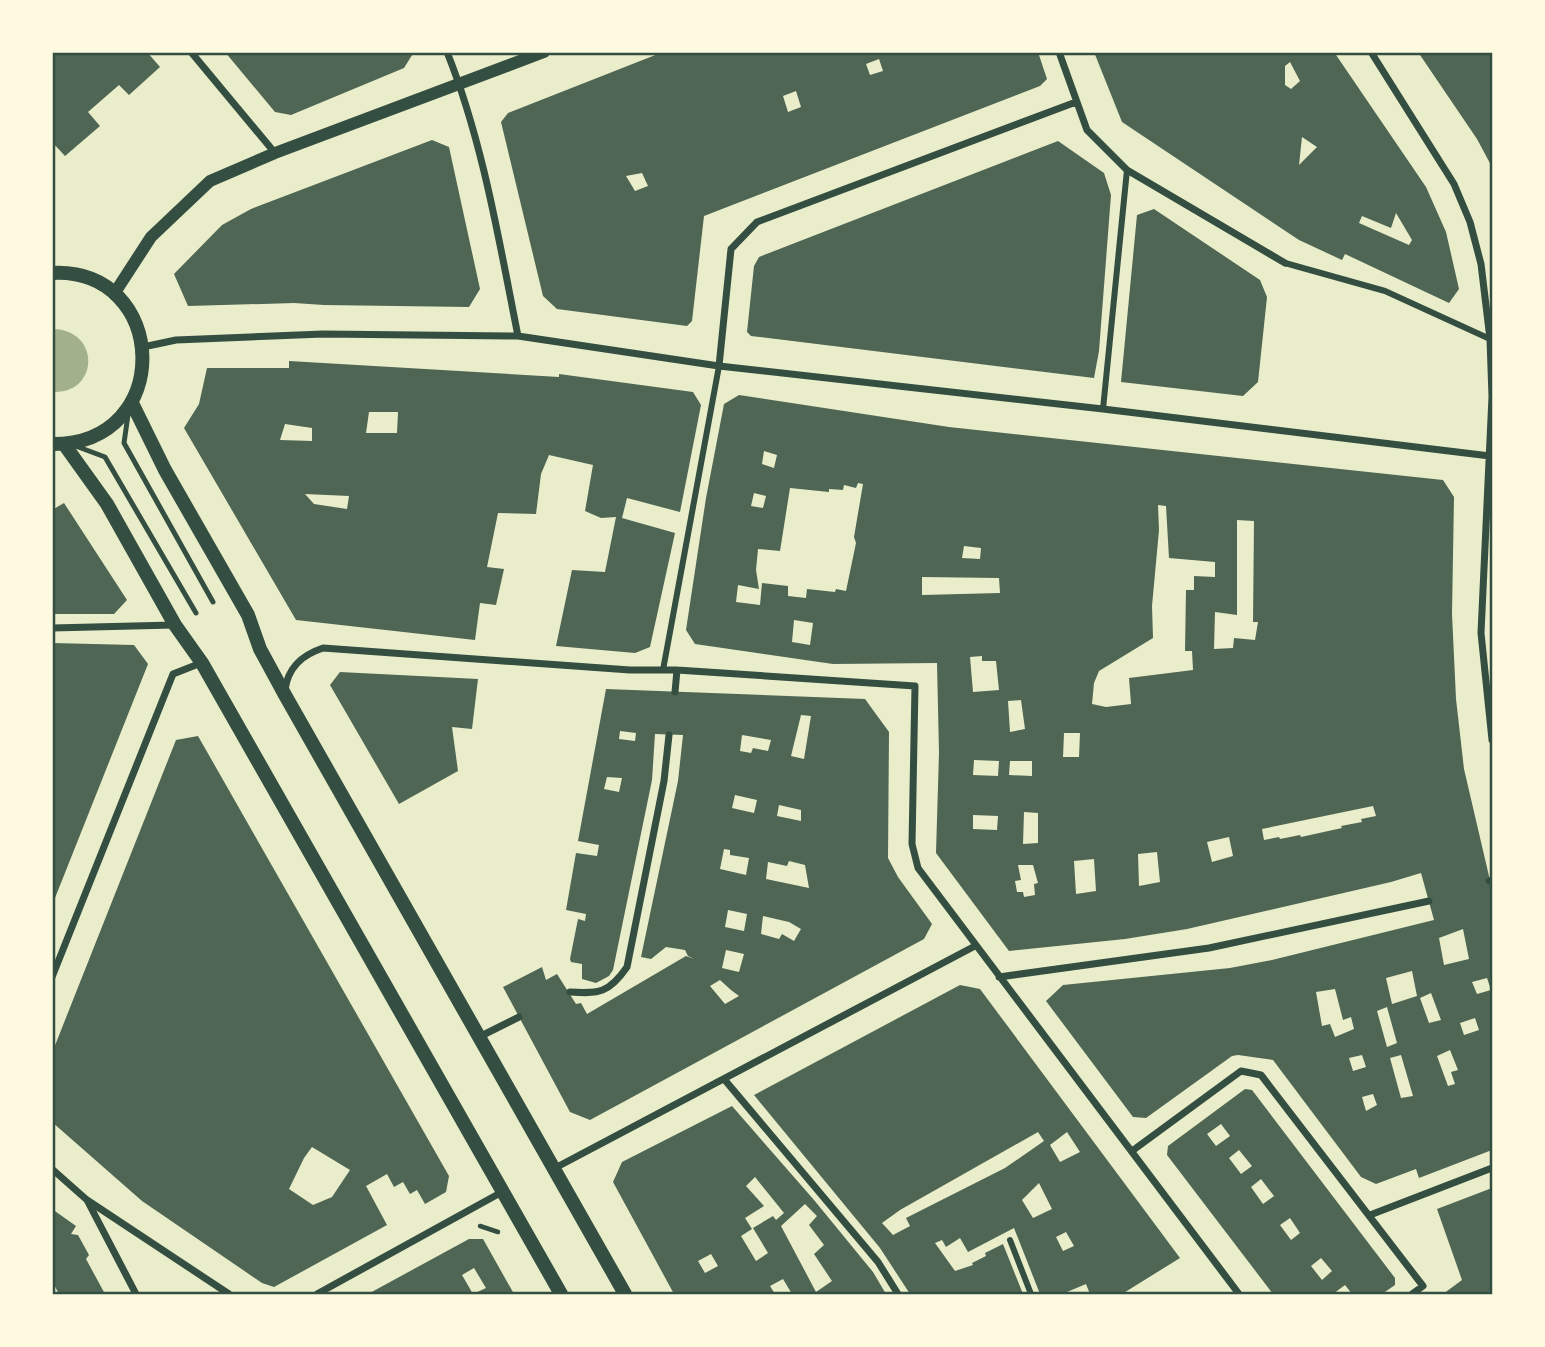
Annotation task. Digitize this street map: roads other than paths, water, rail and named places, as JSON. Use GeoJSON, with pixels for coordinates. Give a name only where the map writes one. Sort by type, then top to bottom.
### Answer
{"type":"FeatureCollection","features":[{"type":"Feature","properties":{"kind":"main road"},"geometry":{"type":"LineString","coordinates":[[52,273],[67,273],[87,278],[114,294],[131,313],[143,347],[144,370],[130,405],[115,423],[99,435],[62,444],[107,504],[175,625],[202,663],[561,1294]]}},
{"type":"Feature","properties":{"kind":"main road"},"geometry":{"type":"LineString","coordinates":[[130,405],[248,615],[260,649],[285,695],[625,1294]]}},
{"type":"Feature","properties":{"kind":"street"},"geometry":{"type":"LineString","coordinates":[[191,52],[275,153]]}},
{"type":"Feature","properties":{"kind":"street"},"geometry":{"type":"LineString","coordinates":[[447,52],[460,85],[494,217],[519,336]]}},
{"type":"Feature","properties":{"kind":"street"},"geometry":{"type":"LineString","coordinates":[[114,294],[151,237],[210,181],[275,153],[544,52]]}},
{"type":"Feature","properties":{"kind":"street"},"geometry":{"type":"LineString","coordinates":[[1059,52],[1087,130],[1127,170],[1285,263],[1385,291],[1490,339]]}},
{"type":"Feature","properties":{"kind":"street"},"geometry":{"type":"LineString","coordinates":[[1371,52],[1454,184],[1465,209],[1481,264],[1490,339],[1492,397],[1481,633],[1493,740]]}},
{"type":"Feature","properties":{"kind":"street"},"geometry":{"type":"LineString","coordinates":[[663,670],[719,366],[731,249],[757,222],[1076,102]]}},
{"type":"Feature","properties":{"kind":"street"},"geometry":{"type":"LineString","coordinates":[[1103,409],[1127,170]]}},
{"type":"Feature","properties":{"kind":"street"},"geometry":{"type":"LineString","coordinates":[[143,347],[176,340],[323,334],[519,336],[719,366],[1491,456]]}},
{"type":"Feature","properties":{"kind":"street"},"geometry":{"type":"LineString","coordinates":[[52,628],[175,625]]}},
{"type":"Feature","properties":{"kind":"street"},"geometry":{"type":"LineString","coordinates":[[285,695],[286,681],[299,660],[323,649],[630,670],[677,670],[915,685],[912,844],[918,868],[1239,1294]]}},
{"type":"Feature","properties":{"kind":"street"},"geometry":{"type":"LineString","coordinates":[[52,977],[173,674],[202,663]]}},
{"type":"Feature","properties":{"kind":"street"},"geometry":{"type":"LineString","coordinates":[[675,692],[677,670]]}},
{"type":"Feature","properties":{"kind":"street"},"geometry":{"type":"LineString","coordinates":[[570,992],[597,994],[616,983],[626,967],[664,781],[669,736]]}},
{"type":"Feature","properties":{"kind":"street"},"geometry":{"type":"LineString","coordinates":[[999,976],[1209,948],[1429,901]]}},
{"type":"Feature","properties":{"kind":"street"},"geometry":{"type":"LineString","coordinates":[[555,1168],[975,946]]}},
{"type":"Feature","properties":{"kind":"street"},"geometry":{"type":"LineString","coordinates":[[481,1037],[519,1017]]}},
{"type":"Feature","properties":{"kind":"street"},"geometry":{"type":"LineString","coordinates":[[1132,1151],[1241,1071],[1261,1075],[1423,1286],[1412,1294]]}},
{"type":"Feature","properties":{"kind":"street"},"geometry":{"type":"LineString","coordinates":[[724,1079],[878,1262],[898,1294]]}},
{"type":"Feature","properties":{"kind":"street"},"geometry":{"type":"LineString","coordinates":[[1370,1214],[1493,1168]]}},
{"type":"Feature","properties":{"kind":"street"},"geometry":{"type":"LineString","coordinates":[[52,1169],[87,1200],[229,1294]]}},
{"type":"Feature","properties":{"kind":"street"},"geometry":{"type":"LineString","coordinates":[[317,1294],[503,1192]]}},
{"type":"Feature","properties":{"kind":"street"},"geometry":{"type":"LineString","coordinates":[[87,1200],[136,1294]]}},
{"type":"Feature","properties":{"kind":"street"},"geometry":{"type":"LineString","coordinates":[[1010,1240],[1031,1294]]}},
{"type":"Feature","properties":{"kind":"lane"},"geometry":{"type":"LineString","coordinates":[[130,405],[124,443],[213,601]]}},
{"type":"Feature","properties":{"kind":"lane"},"geometry":{"type":"LineString","coordinates":[[62,444],[105,457],[197,613]]}}]}
